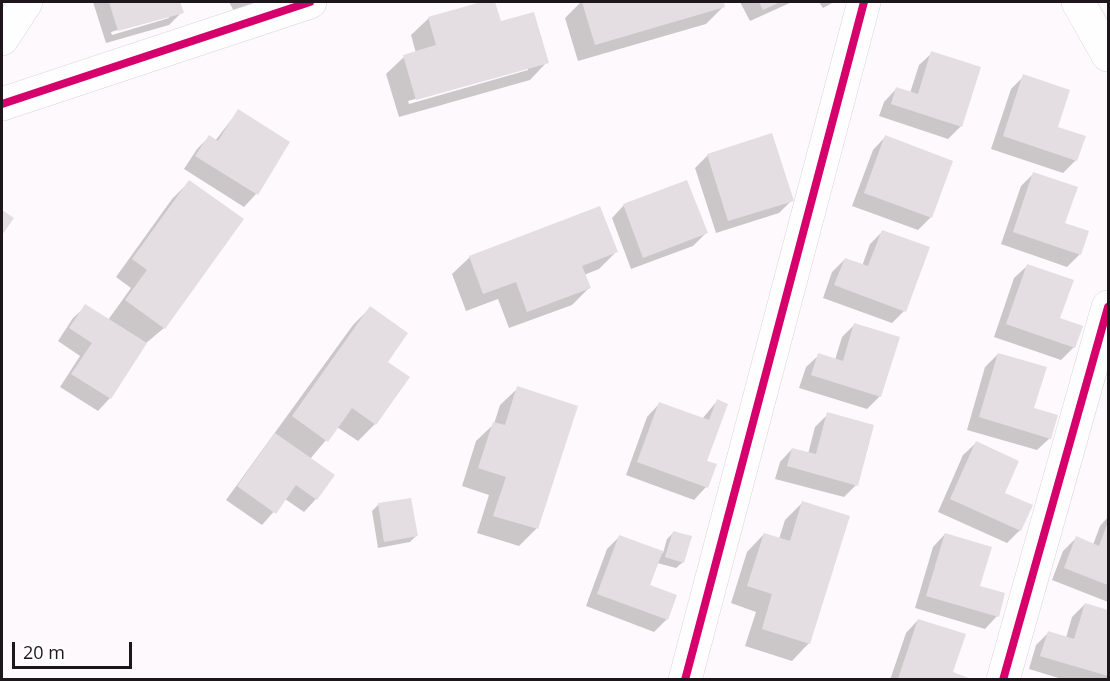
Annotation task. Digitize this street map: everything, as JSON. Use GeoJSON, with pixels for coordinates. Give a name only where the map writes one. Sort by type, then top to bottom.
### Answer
{"type":"FeatureCollection","features":[{"type":"Feature","properties":{"kind":"street"},"geometry":{"type":"LineString","coordinates":[[2,39],[26,2]]}},
{"type":"Feature","properties":{"kind":"street"},"geometry":{"type":"LineString","coordinates":[[2,104],[310,2]]}},
{"type":"Feature","properties":{"kind":"street"},"geometry":{"type":"LineString","coordinates":[[685,680],[864,2]]}},
{"type":"Feature","properties":{"kind":"street"},"geometry":{"type":"LineString","coordinates":[[1078,2],[1108,55]]}},
{"type":"Feature","properties":{"kind":"street"},"geometry":{"type":"LineString","coordinates":[[1003,680],[1108,307]]}},
{"type":"Feature","properties":{"kind":"building"},"geometry":{"type":"Polygon","coordinates":[[[109,2],[180,2],[184,13],[118,31],[109,2]]]}},
{"type":"Feature","properties":{"kind":"building"},"geometry":{"type":"Polygon","coordinates":[[[481,2],[495,2],[501,21],[534,12],[549,63],[416,100],[403,55],[436,45],[428,17],[481,2]]]}},
{"type":"Feature","properties":{"kind":"building"},"geometry":{"type":"Polygon","coordinates":[[[582,2],[724,2],[725,7],[595,45],[582,2]]]}},
{"type":"Feature","properties":{"kind":"building"},"geometry":{"type":"Polygon","coordinates":[[[759,2],[780,2],[763,10],[759,2]]]}},
{"type":"Feature","properties":{"kind":"building"},"geometry":{"type":"Polygon","coordinates":[[[931,51],[981,67],[962,127],[891,104],[896,87],[918,94],[931,51]]]}},
{"type":"Feature","properties":{"kind":"building"},"geometry":{"type":"Polygon","coordinates":[[[1023,74],[1070,90],[1058,127],[1086,136],[1077,161],[1003,136],[1023,74]]]}},
{"type":"Feature","properties":{"kind":"building"},"geometry":{"type":"Polygon","coordinates":[[[238,109],[290,142],[258,195],[195,156],[209,135],[218,141],[238,109]]]}},
{"type":"Feature","properties":{"kind":"building"},"geometry":{"type":"Polygon","coordinates":[[[772,133],[794,201],[728,221],[707,154],[772,133]]]}},
{"type":"Feature","properties":{"kind":"building"},"geometry":{"type":"Polygon","coordinates":[[[885,135],[953,161],[932,218],[864,193],[885,135]]]}},
{"type":"Feature","properties":{"kind":"building"},"geometry":{"type":"Polygon","coordinates":[[[1033,172],[1078,187],[1065,223],[1089,231],[1081,255],[1013,232],[1033,172]]]}},
{"type":"Feature","properties":{"kind":"building"},"geometry":{"type":"Polygon","coordinates":[[[189,180],[244,219],[165,329],[125,300],[147,270],[132,259],[189,180]]]}},
{"type":"Feature","properties":{"kind":"building"},"geometry":{"type":"Polygon","coordinates":[[[687,180],[708,233],[643,258],[623,204],[687,180]]]}},
{"type":"Feature","properties":{"kind":"building"},"geometry":{"type":"Polygon","coordinates":[[[600,206],[618,252],[582,266],[591,288],[527,312],[516,282],[483,294],[469,256],[600,206]]]}},
{"type":"Feature","properties":{"kind":"building"},"geometry":{"type":"Polygon","coordinates":[[[2,210],[14,218],[2,235],[2,210]]]}},
{"type":"Feature","properties":{"kind":"building"},"geometry":{"type":"Polygon","coordinates":[[[882,230],[930,247],[906,312],[834,285],[845,258],[868,266],[882,230]]]}},
{"type":"Feature","properties":{"kind":"building"},"geometry":{"type":"Polygon","coordinates":[[[1027,264],[1074,280],[1060,318],[1083,326],[1075,348],[1006,324],[1027,264]]]}},
{"type":"Feature","properties":{"kind":"building"},"geometry":{"type":"Polygon","coordinates":[[[85,304],[147,343],[111,399],[71,374],[92,343],[69,328],[85,304]]]}},
{"type":"Feature","properties":{"kind":"building"},"geometry":{"type":"Polygon","coordinates":[[[370,306],[408,333],[388,362],[410,377],[376,425],[352,408],[328,442],[292,416],[370,306]]]}},
{"type":"Feature","properties":{"kind":"building"},"geometry":{"type":"Polygon","coordinates":[[[854,323],[900,337],[881,397],[811,375],[818,353],[843,361],[854,323]]]}},
{"type":"Feature","properties":{"kind":"building"},"geometry":{"type":"Polygon","coordinates":[[[998,353],[1047,367],[1034,408],[1058,415],[1051,439],[979,417],[998,353]]]}},
{"type":"Feature","properties":{"kind":"building"},"geometry":{"type":"Polygon","coordinates":[[[517,386],[578,406],[538,529],[493,516],[506,477],[478,468],[493,422],[505,425],[517,386]]]}},
{"type":"Feature","properties":{"kind":"building"},"geometry":{"type":"Polygon","coordinates":[[[717,399],[728,404],[707,461],[717,464],[708,488],[637,462],[659,402],[709,420],[717,399]]]}},
{"type":"Feature","properties":{"kind":"building"},"geometry":{"type":"Polygon","coordinates":[[[827,412],[874,425],[858,486],[787,466],[792,448],[816,454],[827,412]]]}},
{"type":"Feature","properties":{"kind":"building"},"geometry":{"type":"Polygon","coordinates":[[[275,433],[335,475],[317,500],[296,485],[276,514],[237,486],[275,433]]]}},
{"type":"Feature","properties":{"kind":"building"},"geometry":{"type":"Polygon","coordinates":[[[976,441],[1019,461],[1005,493],[1033,505],[1021,531],[950,499],[976,441]]]}},
{"type":"Feature","properties":{"kind":"building"},"geometry":{"type":"Polygon","coordinates":[[[411,498],[418,536],[384,542],[378,503],[411,498]]]}},
{"type":"Feature","properties":{"kind":"building"},"geometry":{"type":"Polygon","coordinates":[[[802,501],[850,516],[810,644],[762,629],[772,594],[747,586],[764,533],[790,541],[802,501]]]}},
{"type":"Feature","properties":{"kind":"building"},"geometry":{"type":"Polygon","coordinates":[[[1108,522],[1108,585],[1064,568],[1076,536],[1099,546],[1108,522]]]}},
{"type":"Feature","properties":{"kind":"building"},"geometry":{"type":"Polygon","coordinates":[[[673,531],[692,536],[684,563],[665,557],[673,531]]]}},
{"type":"Feature","properties":{"kind":"building"},"geometry":{"type":"Polygon","coordinates":[[[945,533],[992,547],[980,586],[1005,593],[999,617],[926,596],[945,533]]]}},
{"type":"Feature","properties":{"kind":"building"},"geometry":{"type":"Polygon","coordinates":[[[619,535],[663,551],[650,585],[677,595],[668,620],[597,594],[619,535]]]}},
{"type":"Feature","properties":{"kind":"building"},"geometry":{"type":"Polygon","coordinates":[[[1085,603],[1108,610],[1108,676],[1040,656],[1048,631],[1074,639],[1085,603]]]}},
{"type":"Feature","properties":{"kind":"building"},"geometry":{"type":"Polygon","coordinates":[[[918,619],[966,634],[953,672],[974,680],[898,679],[918,619]]]}},
{"type":"Feature","properties":{"kind":"cycle path"},"geometry":{"type":"LineString","coordinates":[[2,104],[310,2]]}},
{"type":"Feature","properties":{"kind":"cycle path"},"geometry":{"type":"LineString","coordinates":[[685,680],[864,2]]}},
{"type":"Feature","properties":{"kind":"cycle path"},"geometry":{"type":"LineString","coordinates":[[1003,680],[1108,307]]}}]}
